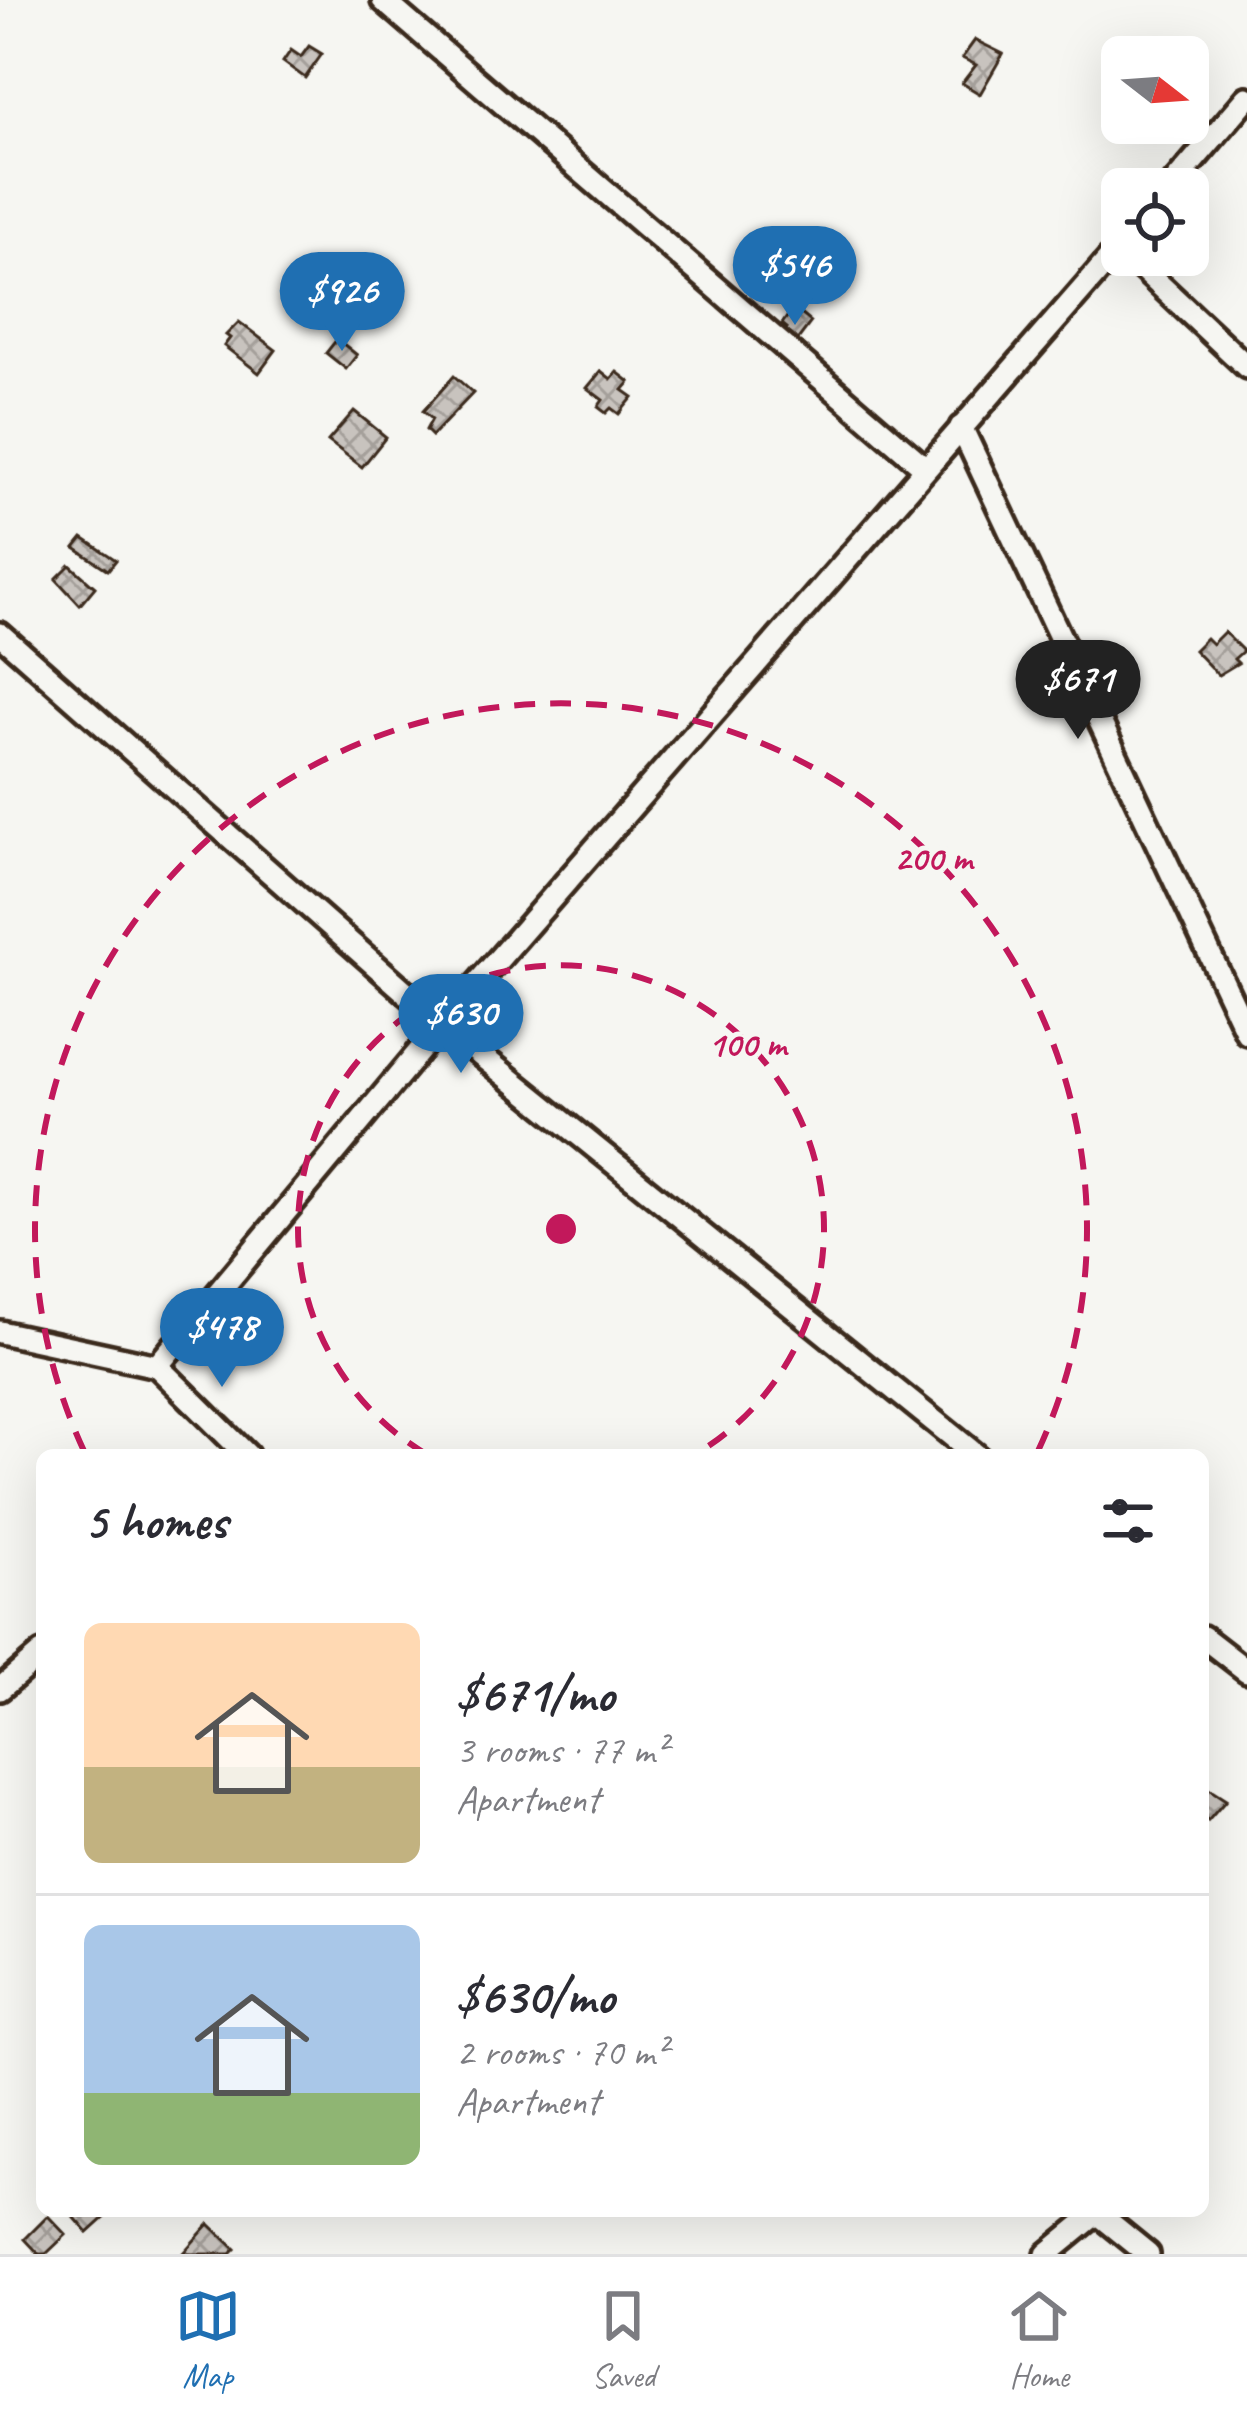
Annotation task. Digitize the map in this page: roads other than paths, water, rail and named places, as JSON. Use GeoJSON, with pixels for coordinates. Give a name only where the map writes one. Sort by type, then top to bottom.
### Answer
{"type":"FeatureCollection","features":[{"type":"Feature","properties":{"kind":"street"},"geometry":{"type":"LineString","coordinates":[[383,0],[924,467]]}},
{"type":"Feature","properties":{"kind":"street"},"geometry":{"type":"LineString","coordinates":[[1187,168],[1247,98]]}},
{"type":"Feature","properties":{"kind":"street"},"geometry":{"type":"LineString","coordinates":[[157,1366],[442,1024],[924,467],[1101,273]]}},
{"type":"Feature","properties":{"kind":"street"},"geometry":{"type":"LineString","coordinates":[[1151,276],[1247,368]]}},
{"type":"Feature","properties":{"kind":"street"},"geometry":{"type":"LineString","coordinates":[[962,428],[1247,1033]]}},
{"type":"Feature","properties":{"kind":"street"},"geometry":{"type":"LineString","coordinates":[[0,634],[442,1024],[969,1449]]}},
{"type":"Feature","properties":{"kind":"street"},"geometry":{"type":"LineString","coordinates":[[0,1332],[157,1366],[241,1449]]}},
{"type":"Feature","properties":{"kind":"street"},"geometry":{"type":"LineString","coordinates":[[1209,1642],[1247,1671]]}},
{"type":"Feature","properties":{"kind":"street"},"geometry":{"type":"LineString","coordinates":[[0,1689],[36,1658]]}},
{"type":"Feature","properties":{"kind":"street"},"geometry":{"type":"LineString","coordinates":[[1047,2254],[1090,2217]]}},
{"type":"Feature","properties":{"kind":"street"},"geometry":{"type":"LineString","coordinates":[[1102,2217],[1148,2254]]}}]}
